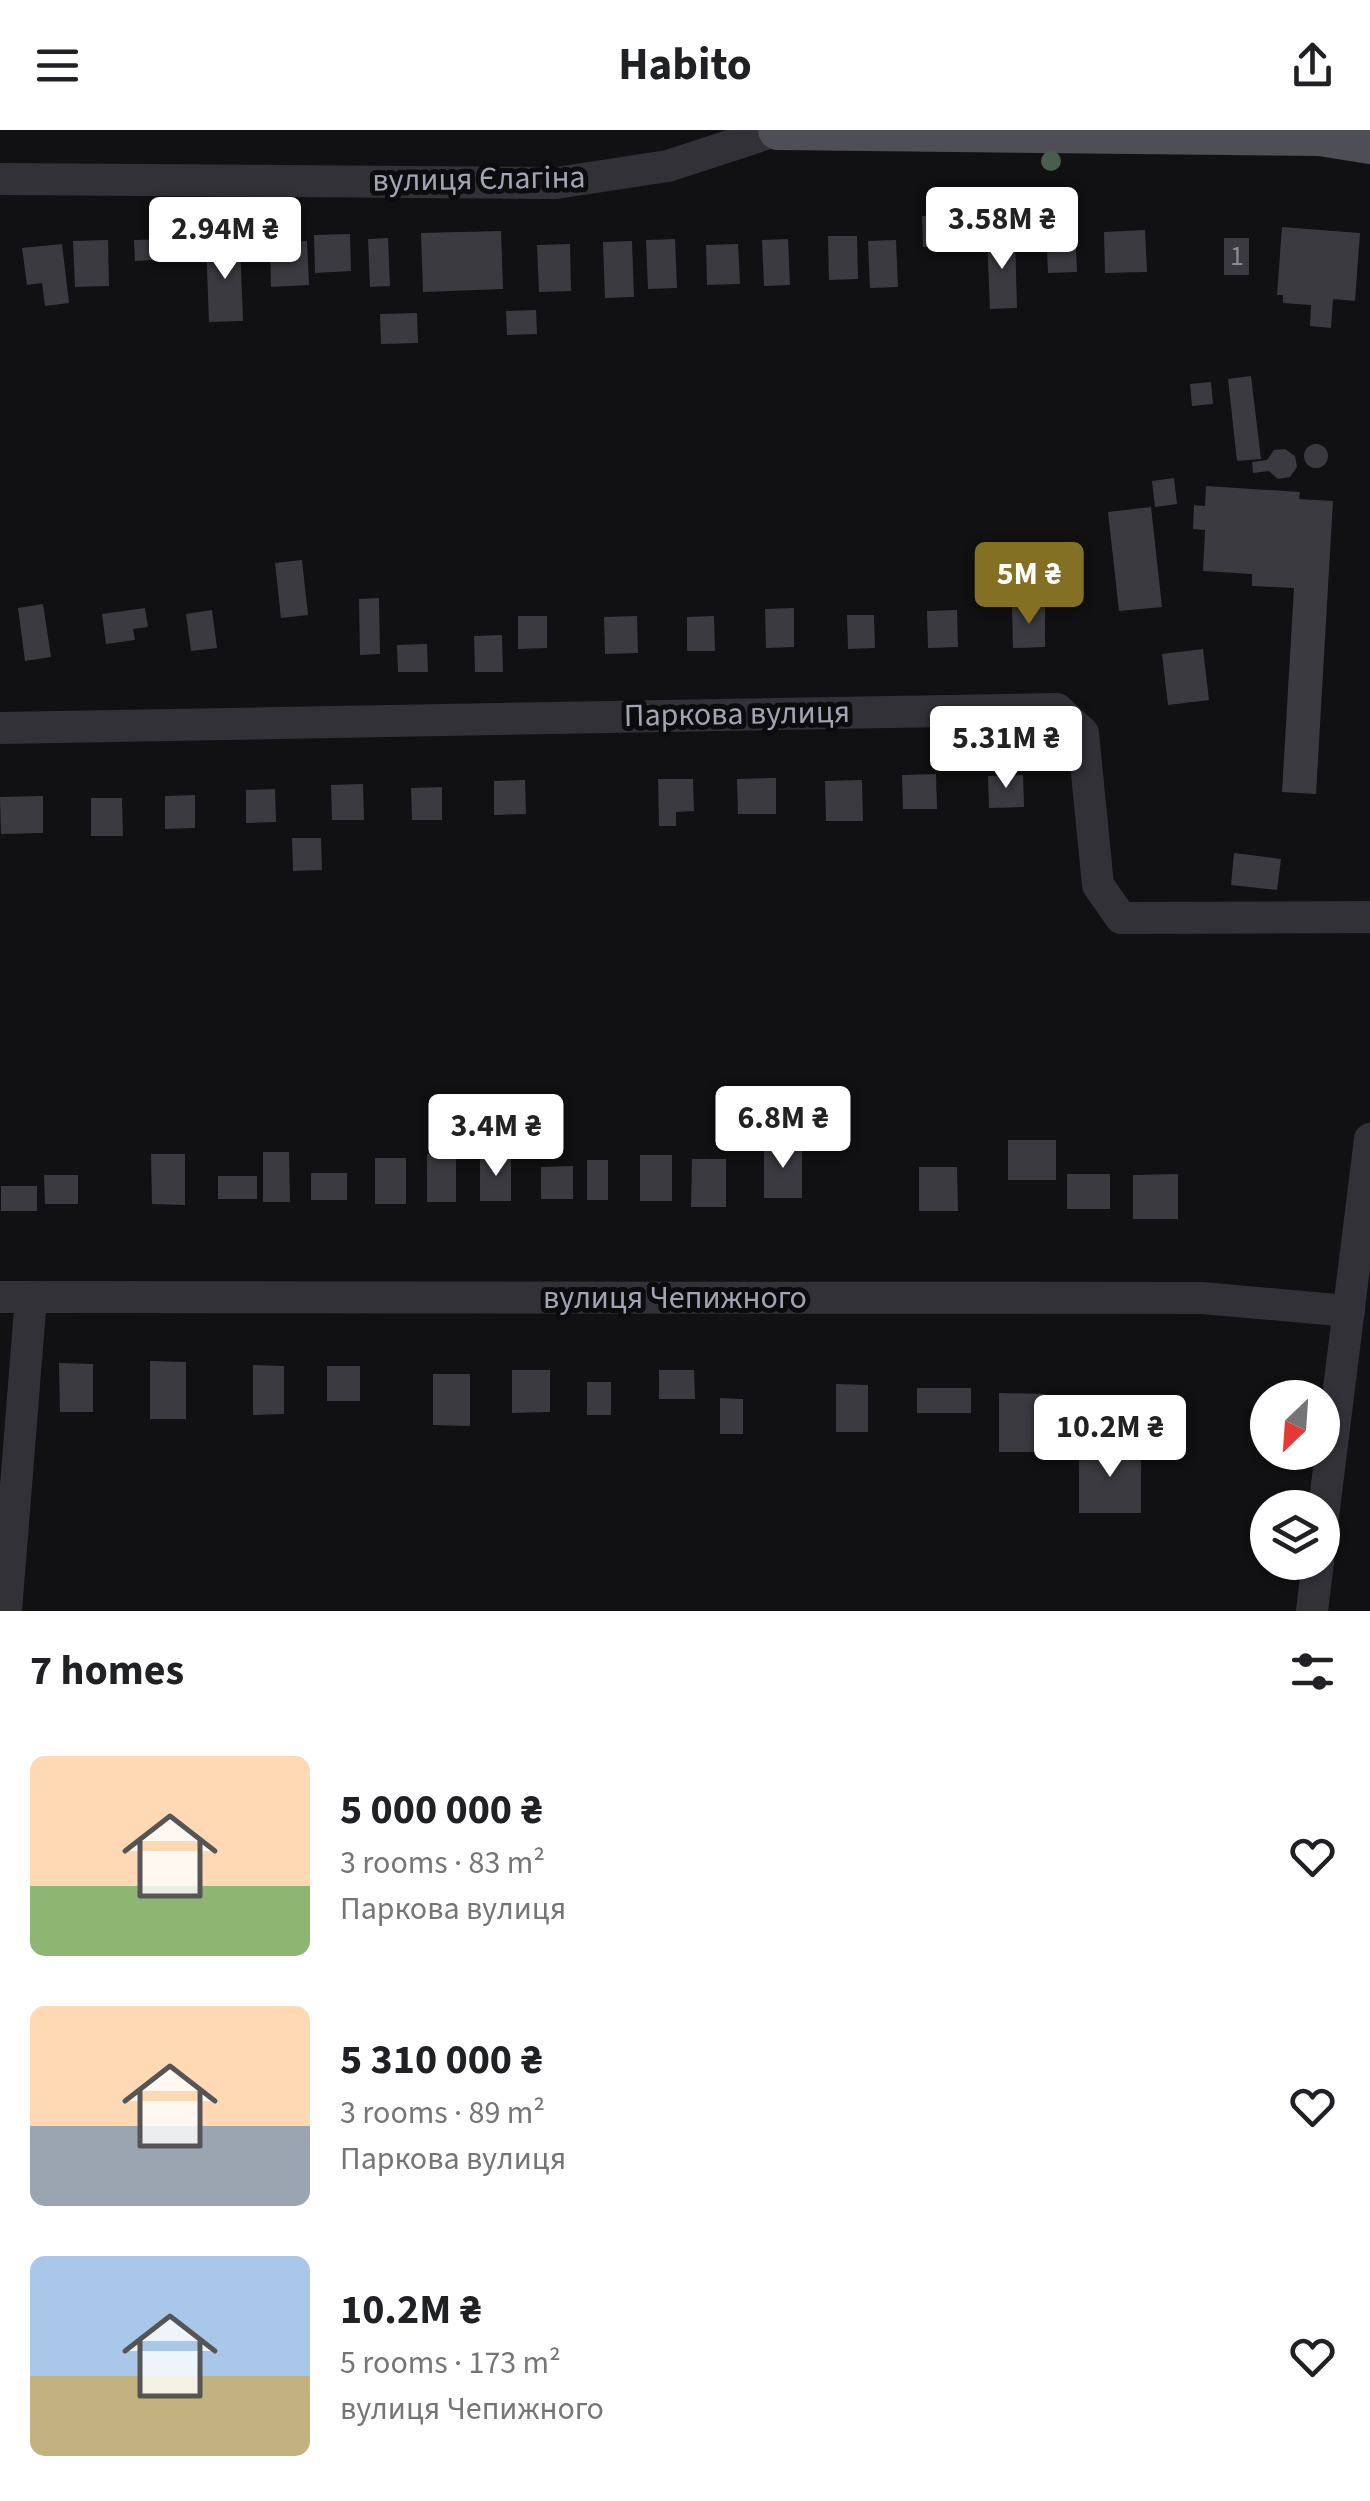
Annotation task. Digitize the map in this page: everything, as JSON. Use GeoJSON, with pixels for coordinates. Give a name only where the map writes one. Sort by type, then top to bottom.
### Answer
{"type":"FeatureCollection","features":[{"type":"Feature","properties":{"kind":"main road","name":"вулиця Єлагіна"},"geometry":{"type":"LineString","coordinates":[[778,130],[1320,136],[1370,144]]}},
{"type":"Feature","properties":{"kind":"street","name":"вулиця Єлагіна"},"geometry":{"type":"LineString","coordinates":[[0,180],[556,183],[668,166],[778,130]]}},
{"type":"Feature","properties":{"kind":"street","name":"Паркова вулиця"},"geometry":{"type":"LineString","coordinates":[[0,728],[1057,708],[1083,733],[1098,885],[1121,918],[1370,918]]}},
{"type":"Feature","properties":{"kind":"street"},"geometry":{"type":"LineString","coordinates":[[1326,1490],[1370,1140]]}},
{"type":"Feature","properties":{"kind":"street"},"geometry":{"type":"LineString","coordinates":[[6,1611],[15,1297]]}},
{"type":"Feature","properties":{"kind":"street","name":"вулиця Чепижного"},"geometry":{"type":"LineString","coordinates":[[15,1297],[1202,1298],[1349,1311]]}},
{"type":"Feature","properties":{"kind":"street"},"geometry":{"type":"LineString","coordinates":[[1312,1611],[1316,1580]]}},
{"type":"Feature","properties":{"kind":"building"},"geometry":{"type":"Polygon","coordinates":[[[953,215],[954,246],[923,247],[922,216],[953,215]]]}},
{"type":"Feature","properties":{"kind":"building"},"geometry":{"type":"Polygon","coordinates":[[[1046,227],[1075,227],[1077,272],[1048,273],[1046,227]]]}},
{"type":"Feature","properties":{"kind":"building"},"geometry":{"type":"Polygon","coordinates":[[[1282,227],[1360,233],[1355,301],[1333,299],[1331,328],[1310,326],[1311,305],[1283,303],[1283,295],[1277,295],[1282,227]]]}},
{"type":"Feature","properties":{"kind":"building"},"geometry":{"type":"Polygon","coordinates":[[[1145,230],[1147,272],[1105,273],[1104,232],[1145,230]]]}},
{"type":"Feature","properties":{"kind":"building"},"geometry":{"type":"Polygon","coordinates":[[[501,231],[503,289],[423,292],[421,233],[501,231]]]}},
{"type":"Feature","properties":{"kind":"building"},"geometry":{"type":"Polygon","coordinates":[[[350,234],[351,271],[315,273],[314,235],[350,234]]]}},
{"type":"Feature","properties":{"kind":"building"},"geometry":{"type":"Polygon","coordinates":[[[828,236],[857,236],[858,279],[829,280],[828,236]]]}},
{"type":"Feature","properties":{"kind":"building"},"geometry":{"type":"Polygon","coordinates":[[[1015,236],[1017,308],[990,309],[987,237],[1015,236]]]}},
{"type":"Feature","properties":{"kind":"building"},"geometry":{"type":"Polygon","coordinates":[[[388,238],[390,286],[370,287],[368,239],[388,238]]]}},
{"type":"Feature","properties":{"kind":"building"},"geometry":{"type":"Polygon","coordinates":[[[1224,238],[1249,238],[1249,275],[1224,275],[1224,238]]]}},
{"type":"Feature","properties":{"kind":"building"},"geometry":{"type":"Polygon","coordinates":[[[172,239],[173,259],[135,261],[134,240],[172,239]]]}},
{"type":"Feature","properties":{"kind":"building"},"geometry":{"type":"Polygon","coordinates":[[[675,239],[677,288],[648,289],[646,240],[675,239]]]}},
{"type":"Feature","properties":{"kind":"building"},"geometry":{"type":"Polygon","coordinates":[[[788,239],[790,285],[764,286],[762,240],[788,239]]]}},
{"type":"Feature","properties":{"kind":"building"},"geometry":{"type":"Polygon","coordinates":[[[108,240],[109,286],[75,287],[73,241],[108,240]]]}},
{"type":"Feature","properties":{"kind":"building"},"geometry":{"type":"Polygon","coordinates":[[[896,240],[898,287],[870,288],[868,241],[896,240]]]}},
{"type":"Feature","properties":{"kind":"building"},"geometry":{"type":"Polygon","coordinates":[[[307,241],[309,285],[271,287],[270,243],[307,241]]]}},
{"type":"Feature","properties":{"kind":"building"},"geometry":{"type":"Polygon","coordinates":[[[632,241],[634,297],[605,298],[603,242],[632,241]]]}},
{"type":"Feature","properties":{"kind":"building"},"geometry":{"type":"Polygon","coordinates":[[[240,242],[243,321],[209,322],[206,243],[240,242]]]}},
{"type":"Feature","properties":{"kind":"building"},"geometry":{"type":"Polygon","coordinates":[[[62,244],[69,303],[45,306],[42,283],[27,285],[22,248],[62,244]]]}},
{"type":"Feature","properties":{"kind":"building"},"geometry":{"type":"Polygon","coordinates":[[[570,244],[571,291],[539,292],[537,245],[570,244]]]}},
{"type":"Feature","properties":{"kind":"building"},"geometry":{"type":"Polygon","coordinates":[[[738,244],[740,284],[707,285],[706,245],[738,244]]]}},
{"type":"Feature","properties":{"kind":"building"},"geometry":{"type":"Polygon","coordinates":[[[536,310],[537,334],[507,335],[506,311],[536,310]]]}},
{"type":"Feature","properties":{"kind":"building"},"geometry":{"type":"Polygon","coordinates":[[[417,313],[418,343],[381,344],[380,314],[417,313]]]}},
{"type":"Feature","properties":{"kind":"building"},"geometry":{"type":"Polygon","coordinates":[[[1251,376],[1261,459],[1237,461],[1228,379],[1251,376]]]}},
{"type":"Feature","properties":{"kind":"building"},"geometry":{"type":"Polygon","coordinates":[[[1211,382],[1213,404],[1192,406],[1190,384],[1211,382]]]}},
{"type":"Feature","properties":{"kind":"building"},"geometry":{"type":"Polygon","coordinates":[[[1316,444],[1328,456],[1316,468],[1304,456],[1316,444]]]}},
{"type":"Feature","properties":{"kind":"building"},"geometry":{"type":"Polygon","coordinates":[[[1285,449],[1295,456],[1297,467],[1290,477],[1278,479],[1269,471],[1253,473],[1252,462],[1267,460],[1274,450],[1285,449]]]}},
{"type":"Feature","properties":{"kind":"building"},"geometry":{"type":"Polygon","coordinates":[[[1174,478],[1177,504],[1155,507],[1152,481],[1174,478]]]}},
{"type":"Feature","properties":{"kind":"building"},"geometry":{"type":"Polygon","coordinates":[[[1206,486],[1300,492],[1299,499],[1333,501],[1316,794],[1282,792],[1294,588],[1252,586],[1252,574],[1203,571],[1205,530],[1193,529],[1194,505],[1205,506],[1206,486]]]}},
{"type":"Feature","properties":{"kind":"building"},"geometry":{"type":"Polygon","coordinates":[[[1151,507],[1162,607],[1119,611],[1108,512],[1151,507]]]}},
{"type":"Feature","properties":{"kind":"building"},"geometry":{"type":"Polygon","coordinates":[[[302,560],[308,615],[281,618],[275,563],[302,560]]]}},
{"type":"Feature","properties":{"kind":"building"},"geometry":{"type":"Polygon","coordinates":[[[379,598],[380,654],[360,655],[359,599],[379,598]]]}},
{"type":"Feature","properties":{"kind":"building"},"geometry":{"type":"Polygon","coordinates":[[[43,604],[51,657],[25,661],[18,608],[43,604]]]}},
{"type":"Feature","properties":{"kind":"building"},"geometry":{"type":"Polygon","coordinates":[[[1012,607],[1045,607],[1045,647],[1013,648],[1012,607]]]}},
{"type":"Feature","properties":{"kind":"building"},"geometry":{"type":"Polygon","coordinates":[[[145,608],[148,627],[133,629],[135,640],[106,644],[102,614],[145,608]]]}},
{"type":"Feature","properties":{"kind":"building"},"geometry":{"type":"Polygon","coordinates":[[[794,608],[794,647],[766,648],[765,609],[794,608]]]}},
{"type":"Feature","properties":{"kind":"building"},"geometry":{"type":"Polygon","coordinates":[[[212,610],[217,648],[191,651],[186,614],[212,610]]]}},
{"type":"Feature","properties":{"kind":"building"},"geometry":{"type":"Polygon","coordinates":[[[957,610],[958,647],[928,648],[927,611],[957,610]]]}},
{"type":"Feature","properties":{"kind":"building"},"geometry":{"type":"Polygon","coordinates":[[[847,615],[874,615],[875,648],[848,649],[847,615]]]}},
{"type":"Feature","properties":{"kind":"building"},"geometry":{"type":"Polygon","coordinates":[[[518,616],[547,616],[547,648],[518,649],[518,616]]]}},
{"type":"Feature","properties":{"kind":"building"},"geometry":{"type":"Polygon","coordinates":[[[637,616],[638,653],[605,654],[604,617],[637,616]]]}},
{"type":"Feature","properties":{"kind":"building"},"geometry":{"type":"Polygon","coordinates":[[[714,616],[715,651],[687,651],[687,617],[714,616]]]}},
{"type":"Feature","properties":{"kind":"building"},"geometry":{"type":"Polygon","coordinates":[[[502,635],[503,672],[475,672],[474,636],[502,635]]]}},
{"type":"Feature","properties":{"kind":"building"},"geometry":{"type":"Polygon","coordinates":[[[427,644],[428,672],[398,672],[397,645],[427,644]]]}},
{"type":"Feature","properties":{"kind":"building"},"geometry":{"type":"Polygon","coordinates":[[[1203,649],[1209,700],[1168,705],[1162,654],[1203,649]]]}},
{"type":"Feature","properties":{"kind":"building"},"geometry":{"type":"Polygon","coordinates":[[[936,774],[937,809],[903,809],[902,775],[936,774]]]}},
{"type":"Feature","properties":{"kind":"building"},"geometry":{"type":"Polygon","coordinates":[[[1023,775],[1024,807],[989,808],[988,776],[1023,775]]]}},
{"type":"Feature","properties":{"kind":"building"},"geometry":{"type":"Polygon","coordinates":[[[776,778],[776,814],[738,814],[737,779],[776,778]]]}},
{"type":"Feature","properties":{"kind":"building"},"geometry":{"type":"Polygon","coordinates":[[[658,779],[693,779],[694,811],[676,812],[676,826],[659,826],[658,779]]]}},
{"type":"Feature","properties":{"kind":"building"},"geometry":{"type":"Polygon","coordinates":[[[525,780],[526,814],[494,815],[494,781],[525,780]]]}},
{"type":"Feature","properties":{"kind":"building"},"geometry":{"type":"Polygon","coordinates":[[[862,780],[863,821],[826,821],[825,781],[862,780]]]}},
{"type":"Feature","properties":{"kind":"building"},"geometry":{"type":"Polygon","coordinates":[[[363,784],[364,820],[332,820],[331,785],[363,784]]]}},
{"type":"Feature","properties":{"kind":"building"},"geometry":{"type":"Polygon","coordinates":[[[442,787],[442,820],[412,820],[411,788],[442,787]]]}},
{"type":"Feature","properties":{"kind":"building"},"geometry":{"type":"Polygon","coordinates":[[[275,789],[276,822],[246,823],[246,790],[275,789]]]}},
{"type":"Feature","properties":{"kind":"building"},"geometry":{"type":"Polygon","coordinates":[[[195,795],[195,828],[165,829],[165,796],[195,795]]]}},
{"type":"Feature","properties":{"kind":"building"},"geometry":{"type":"Polygon","coordinates":[[[43,796],[43,833],[1,834],[0,797],[43,796]]]}},
{"type":"Feature","properties":{"kind":"building"},"geometry":{"type":"Polygon","coordinates":[[[91,798],[122,798],[123,836],[91,836],[91,798]]]}},
{"type":"Feature","properties":{"kind":"building"},"geometry":{"type":"Polygon","coordinates":[[[292,838],[321,838],[322,870],[293,871],[292,838]]]}},
{"type":"Feature","properties":{"kind":"building"},"geometry":{"type":"Polygon","coordinates":[[[1234,853],[1281,859],[1277,890],[1231,885],[1234,853]]]}},
{"type":"Feature","properties":{"kind":"building"},"geometry":{"type":"Polygon","coordinates":[[[1008,1140],[1056,1140],[1056,1180],[1008,1180],[1008,1140]]]}},
{"type":"Feature","properties":{"kind":"building"},"geometry":{"type":"Polygon","coordinates":[[[764,1144],[802,1144],[802,1198],[764,1198],[764,1144]]]}},
{"type":"Feature","properties":{"kind":"building"},"geometry":{"type":"Polygon","coordinates":[[[263,1152],[289,1152],[290,1202],[263,1202],[263,1152]]]}},
{"type":"Feature","properties":{"kind":"building"},"geometry":{"type":"Polygon","coordinates":[[[151,1154],[185,1154],[185,1205],[152,1204],[151,1154]]]}},
{"type":"Feature","properties":{"kind":"building"},"geometry":{"type":"Polygon","coordinates":[[[427,1154],[456,1154],[456,1202],[427,1202],[427,1154]]]}},
{"type":"Feature","properties":{"kind":"building"},"geometry":{"type":"Polygon","coordinates":[[[640,1155],[672,1155],[672,1201],[640,1201],[640,1155]]]}},
{"type":"Feature","properties":{"kind":"building"},"geometry":{"type":"Polygon","coordinates":[[[480,1157],[511,1157],[511,1201],[480,1201],[480,1157]]]}},
{"type":"Feature","properties":{"kind":"building"},"geometry":{"type":"Polygon","coordinates":[[[375,1158],[406,1158],[406,1204],[375,1204],[375,1158]]]}},
{"type":"Feature","properties":{"kind":"building"},"geometry":{"type":"Polygon","coordinates":[[[692,1159],[726,1159],[726,1207],[691,1207],[692,1159]]]}},
{"type":"Feature","properties":{"kind":"building"},"geometry":{"type":"Polygon","coordinates":[[[587,1160],[608,1160],[608,1200],[587,1200],[587,1160]]]}},
{"type":"Feature","properties":{"kind":"building"},"geometry":{"type":"Polygon","coordinates":[[[573,1166],[573,1199],[541,1199],[541,1167],[573,1166]]]}},
{"type":"Feature","properties":{"kind":"building"},"geometry":{"type":"Polygon","coordinates":[[[919,1167],[957,1167],[958,1211],[919,1211],[919,1167]]]}},
{"type":"Feature","properties":{"kind":"building"},"geometry":{"type":"Polygon","coordinates":[[[311,1173],[347,1173],[347,1200],[311,1200],[311,1173]]]}},
{"type":"Feature","properties":{"kind":"building"},"geometry":{"type":"Polygon","coordinates":[[[1067,1174],[1110,1174],[1110,1209],[1067,1209],[1067,1174]]]}},
{"type":"Feature","properties":{"kind":"building"},"geometry":{"type":"Polygon","coordinates":[[[1178,1174],[1178,1219],[1133,1219],[1133,1175],[1178,1174]]]}},
{"type":"Feature","properties":{"kind":"building"},"geometry":{"type":"Polygon","coordinates":[[[44,1175],[78,1175],[78,1204],[45,1204],[44,1175]]]}},
{"type":"Feature","properties":{"kind":"building"},"geometry":{"type":"Polygon","coordinates":[[[218,1176],[257,1176],[257,1199],[218,1199],[218,1176]]]}},
{"type":"Feature","properties":{"kind":"building"},"geometry":{"type":"Polygon","coordinates":[[[1,1186],[37,1186],[37,1211],[1,1211],[1,1186]]]}},
{"type":"Feature","properties":{"kind":"building"},"geometry":{"type":"Polygon","coordinates":[[[150,1361],[186,1362],[186,1419],[150,1419],[150,1361]]]}},
{"type":"Feature","properties":{"kind":"building"},"geometry":{"type":"Polygon","coordinates":[[[59,1363],[93,1364],[93,1412],[60,1412],[59,1363]]]}},
{"type":"Feature","properties":{"kind":"building"},"geometry":{"type":"Polygon","coordinates":[[[253,1365],[284,1366],[284,1414],[253,1415],[253,1365]]]}},
{"type":"Feature","properties":{"kind":"building"},"geometry":{"type":"Polygon","coordinates":[[[327,1366],[360,1366],[360,1401],[327,1401],[327,1366]]]}},
{"type":"Feature","properties":{"kind":"building"},"geometry":{"type":"Polygon","coordinates":[[[512,1370],[550,1370],[550,1412],[512,1413],[512,1370]]]}},
{"type":"Feature","properties":{"kind":"building"},"geometry":{"type":"Polygon","coordinates":[[[659,1370],[694,1370],[695,1399],[659,1399],[659,1370]]]}},
{"type":"Feature","properties":{"kind":"building"},"geometry":{"type":"Polygon","coordinates":[[[433,1374],[470,1374],[470,1426],[433,1425],[433,1374]]]}},
{"type":"Feature","properties":{"kind":"building"},"geometry":{"type":"Polygon","coordinates":[[[587,1382],[611,1382],[611,1415],[587,1415],[587,1382]]]}},
{"type":"Feature","properties":{"kind":"building"},"geometry":{"type":"Polygon","coordinates":[[[836,1384],[868,1385],[868,1432],[836,1432],[836,1384]]]}},
{"type":"Feature","properties":{"kind":"building"},"geometry":{"type":"Polygon","coordinates":[[[917,1388],[971,1388],[971,1413],[917,1413],[917,1388]]]}},
{"type":"Feature","properties":{"kind":"building"},"geometry":{"type":"Polygon","coordinates":[[[999,1393],[1045,1394],[1045,1452],[999,1452],[999,1393]]]}},
{"type":"Feature","properties":{"kind":"building"},"geometry":{"type":"Polygon","coordinates":[[[720,1398],[743,1399],[743,1434],[720,1434],[720,1398]]]}},
{"type":"Feature","properties":{"kind":"building"},"geometry":{"type":"Polygon","coordinates":[[[1079,1447],[1141,1447],[1141,1513],[1079,1513],[1079,1447]]]}}]}
